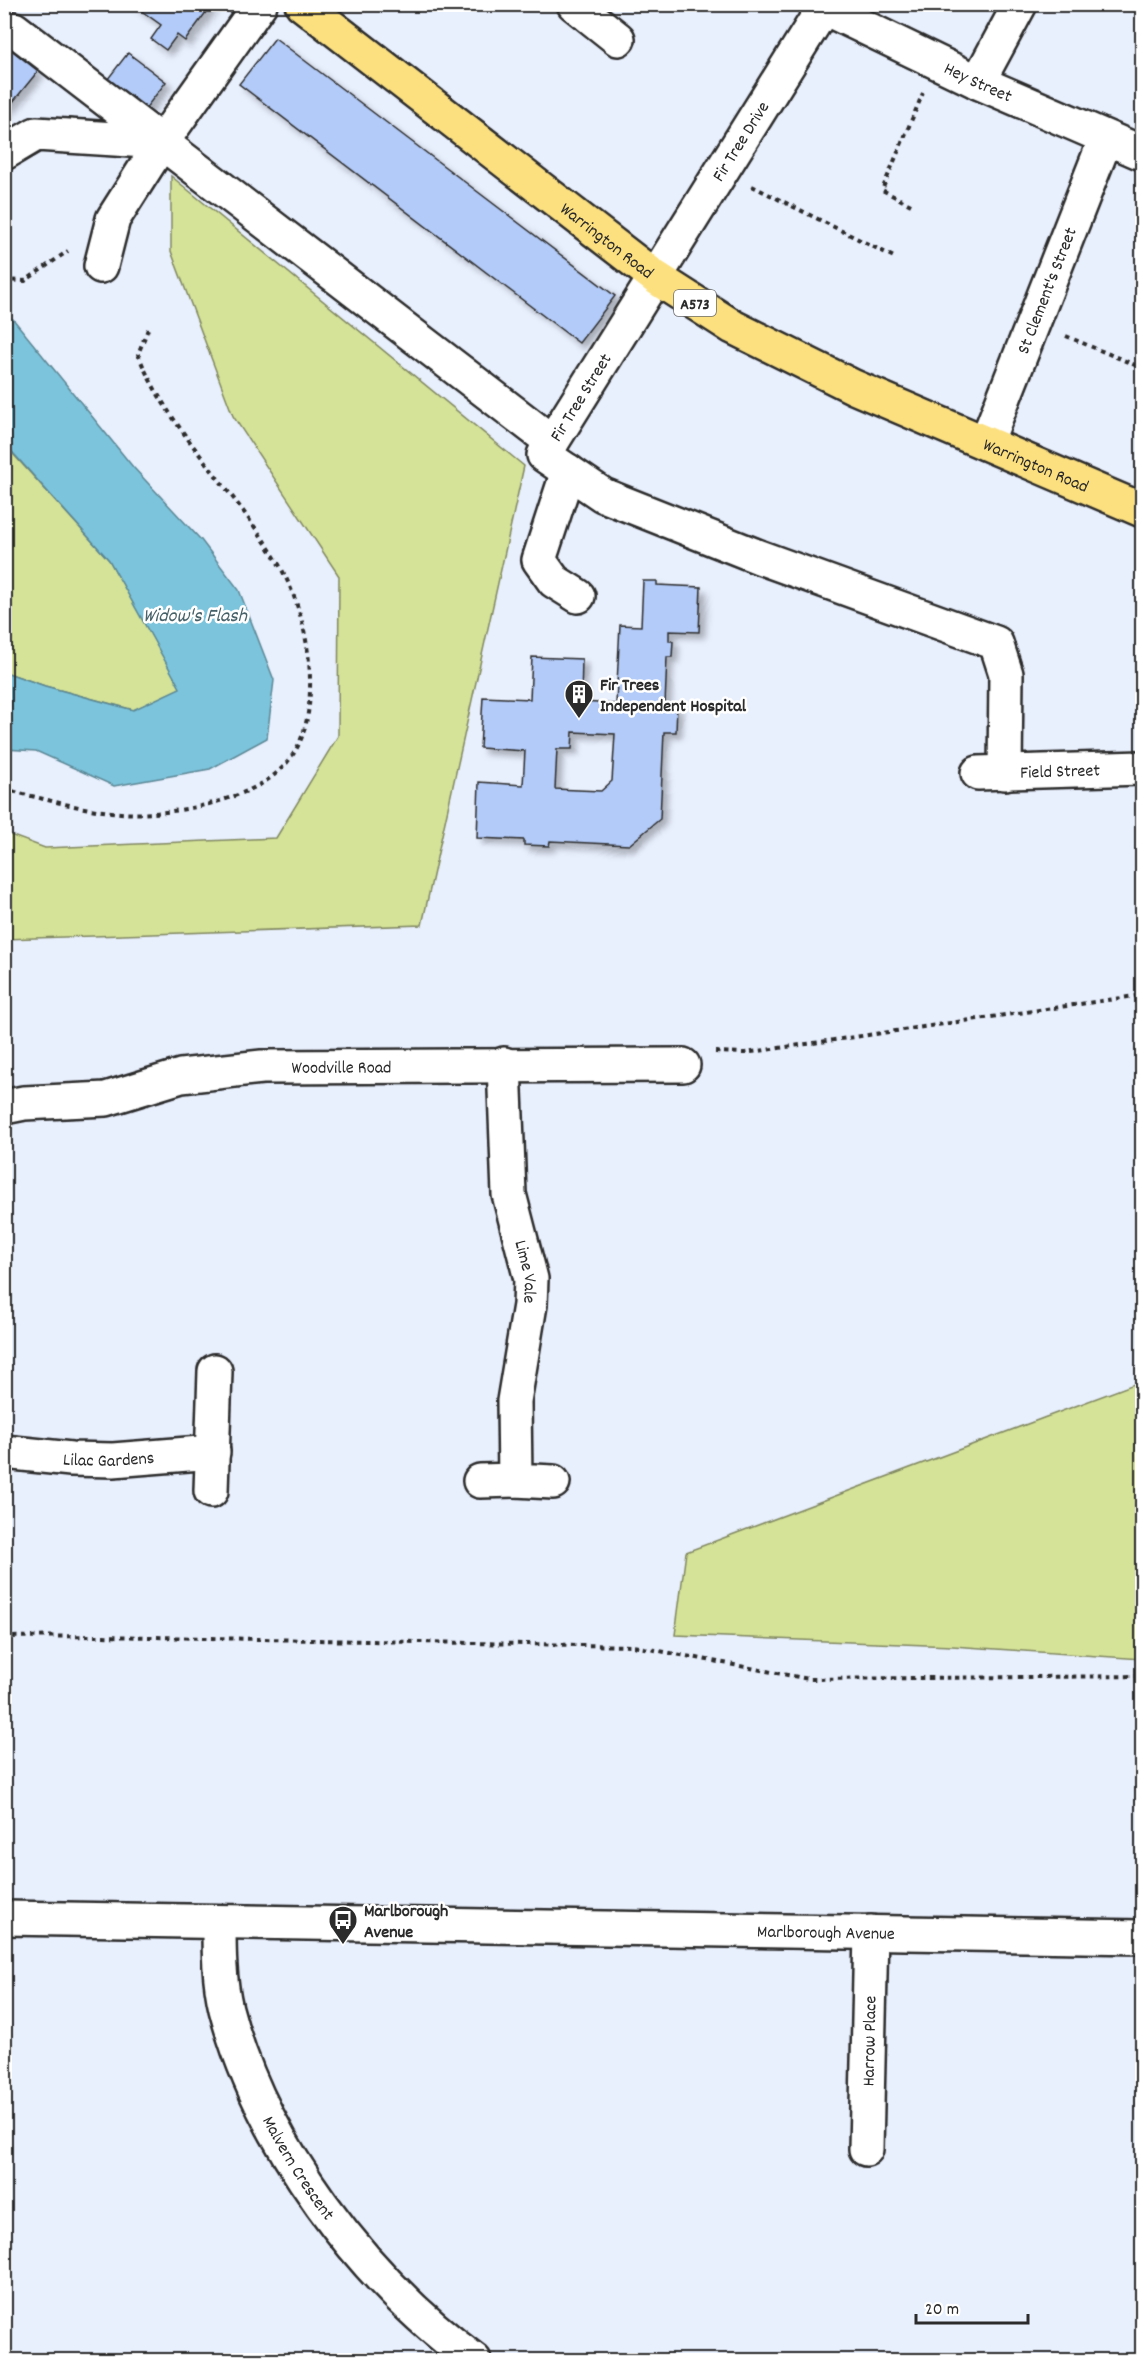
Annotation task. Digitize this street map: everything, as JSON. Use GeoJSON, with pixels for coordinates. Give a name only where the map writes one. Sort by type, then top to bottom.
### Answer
{"type":"FeatureCollection","features":[{"type":"Feature","properties":{"kind":"main road","name":"Warrington Road"},"geometry":{"type":"LineString","coordinates":[[302,4],[655,277],[734,327],[855,387],[1143,510]]}},
{"type":"Feature","properties":{"kind":"street"},"geometry":{"type":"LineString","coordinates":[[101,266],[112,219],[162,142],[260,4]]}},
{"type":"Feature","properties":{"kind":"street"},"geometry":{"type":"LineString","coordinates":[[574,4],[618,39]]}},
{"type":"Feature","properties":{"kind":"street"},"geometry":{"type":"LineString","coordinates":[[978,82],[1020,4]]}},
{"type":"Feature","properties":{"kind":"street","name":"Fir Tree Drive"},"geometry":{"type":"LineString","coordinates":[[655,277],[821,6]]}},
{"type":"Feature","properties":{"kind":"street","name":"Hey Street"},"geometry":{"type":"LineString","coordinates":[[821,6],[936,63],[1143,153]]}},
{"type":"Feature","properties":{"kind":"street"},"geometry":{"type":"LineString","coordinates":[[14,29],[552,442]]}},
{"type":"Feature","properties":{"kind":"street"},"geometry":{"type":"LineString","coordinates":[[4,153],[36,134],[162,142]]}},
{"type":"Feature","properties":{"kind":"street","name":"St Clement's Street"},"geometry":{"type":"LineString","coordinates":[[986,443],[1106,138]]}},
{"type":"Feature","properties":{"kind":"street","name":"Fir Tree Street"},"geometry":{"type":"LineString","coordinates":[[655,277],[544,455],[603,495],[759,557],[996,643],[1006,674],[991,773]]}},
{"type":"Feature","properties":{"kind":"street"},"geometry":{"type":"LineString","coordinates":[[568,471],[539,560],[554,581],[578,596]]}},
{"type":"Feature","properties":{"kind":"street","name":"Field Street"},"geometry":{"type":"LineString","coordinates":[[991,773],[1143,768]]}},
{"type":"Feature","properties":{"kind":"street","name":"Woodville Road"},"geometry":{"type":"LineString","coordinates":[[4,1107],[24,1103],[106,1099],[181,1077],[218,1070],[262,1067],[504,1064],[683,1065]]}},
{"type":"Feature","properties":{"kind":"street","name":"Lime Vale"},"geometry":{"type":"LineString","coordinates":[[504,1064],[509,1194],[531,1279],[530,1305],[513,1401],[515,1480]]}},
{"type":"Feature","properties":{"kind":"street"},"geometry":{"type":"LineString","coordinates":[[212,1491],[214,1371]]}},
{"type":"Feature","properties":{"kind":"street","name":"Lilac Gardens"},"geometry":{"type":"LineString","coordinates":[[4,1452],[103,1460],[213,1452]]}},
{"type":"Feature","properties":{"kind":"street"},"geometry":{"type":"LineString","coordinates":[[480,1481],[553,1482]]}},
{"type":"Feature","properties":{"kind":"street","name":"Marlborough Avenue"},"geometry":{"type":"LineString","coordinates":[[4,1918],[1143,1937]]}},
{"type":"Feature","properties":{"kind":"street","name":"Malvern Crescent"},"geometry":{"type":"LineString","coordinates":[[219,1923],[220,1971],[226,2008],[254,2083],[286,2149],[355,2247],[401,2300],[436,2333],[474,2361]]}},
{"type":"Feature","properties":{"kind":"street","name":"Harrow Place"},"geometry":{"type":"LineString","coordinates":[[866,2149],[871,1932]]}},
{"type":"Feature","properties":{"kind":"path"},"geometry":{"type":"LineString","coordinates":[[911,205],[882,190],[936,63]]}},
{"type":"Feature","properties":{"kind":"path"},"geometry":{"type":"LineString","coordinates":[[721,171],[894,257]]}},
{"type":"Feature","properties":{"kind":"path"},"geometry":{"type":"LineString","coordinates":[[4,280],[25,281],[112,219]]}},
{"type":"Feature","properties":{"kind":"path"},"geometry":{"type":"LineString","coordinates":[[1033,323],[1143,368]]}},
{"type":"Feature","properties":{"kind":"path"},"geometry":{"type":"LineString","coordinates":[[4,789],[69,806],[112,812],[151,813],[189,808],[233,798],[262,786],[283,767],[300,744],[309,714],[310,677],[308,647],[297,608],[281,569],[247,516],[150,385],[138,354],[148,329]]}},
{"type":"Feature","properties":{"kind":"path"},"geometry":{"type":"LineString","coordinates":[[683,1065],[708,1052],[745,1053],[1143,995]]}},
{"type":"Feature","properties":{"kind":"path"},"geometry":{"type":"LineString","coordinates":[[4,1637],[100,1636],[633,1646],[809,1679],[1143,1676]]}},
{"type":"Feature","properties":{"kind":"green space"},"geometry":{"type":"Polygon","coordinates":[[[171,176],[524,466],[422,925],[5,939],[5,833],[45,848],[276,838],[338,736],[339,576],[233,416],[171,251],[171,176]]]}},
{"type":"Feature","properties":{"kind":"green space"},"geometry":{"type":"Polygon","coordinates":[[[4,444],[109,560],[181,688],[134,710],[45,686],[5,672],[4,444]]]}},
{"type":"Feature","properties":{"kind":"green space"},"geometry":{"type":"Polygon","coordinates":[[[1142,1381],[1142,1659],[952,1646],[675,1635],[686,1552],[1142,1381]]]}},
{"type":"Feature","properties":{"kind":"water","name":"Widow's Flash"},"geometry":{"type":"Polygon","coordinates":[[[5,319],[13,319],[133,467],[201,540],[239,590],[274,680],[267,738],[210,769],[114,786],[36,751],[5,749],[5,672],[45,686],[133,710],[180,688],[109,560],[5,444],[5,319]]]}},
{"type":"Feature","properties":{"kind":"building"},"geometry":{"type":"Polygon","coordinates":[[[132,4],[212,4],[185,41],[177,35],[166,50],[151,39],[161,25],[132,4]]]}},
{"type":"Feature","properties":{"kind":"building"},"geometry":{"type":"Polygon","coordinates":[[[275,38],[615,296],[579,343],[239,84],[275,38]]]}},
{"type":"Feature","properties":{"kind":"building"},"geometry":{"type":"Polygon","coordinates":[[[4,44],[38,71],[4,113],[4,44]]]}},
{"type":"Feature","properties":{"kind":"building"},"geometry":{"type":"Polygon","coordinates":[[[128,53],[166,82],[138,118],[100,89],[128,53]]]}},
{"type":"Feature","properties":{"kind":"building","name":"Fir Trees Independent Hospital"},"geometry":{"type":"Polygon","coordinates":[[[643,581],[657,581],[657,585],[701,587],[699,632],[669,631],[669,641],[673,641],[672,657],[667,657],[665,705],[677,706],[676,732],[664,732],[660,819],[629,845],[550,841],[549,846],[524,845],[524,840],[477,838],[479,782],[523,785],[525,751],[480,748],[483,697],[530,699],[532,657],[582,659],[581,702],[616,704],[620,625],[641,626],[643,581]],[[573,732],[572,749],[557,749],[555,789],[601,791],[612,781],[615,734],[573,732]]]}},
{"type":"Feature","properties":{"kind":"place","name":"Fir Trees Independent Hospital"},"geometry":{"type":"Point","coordinates":[579,720]}},
{"type":"Feature","properties":{"kind":"place","name":"Marlborough Avenue"},"geometry":{"type":"Point","coordinates":[343,1946]}}]}
